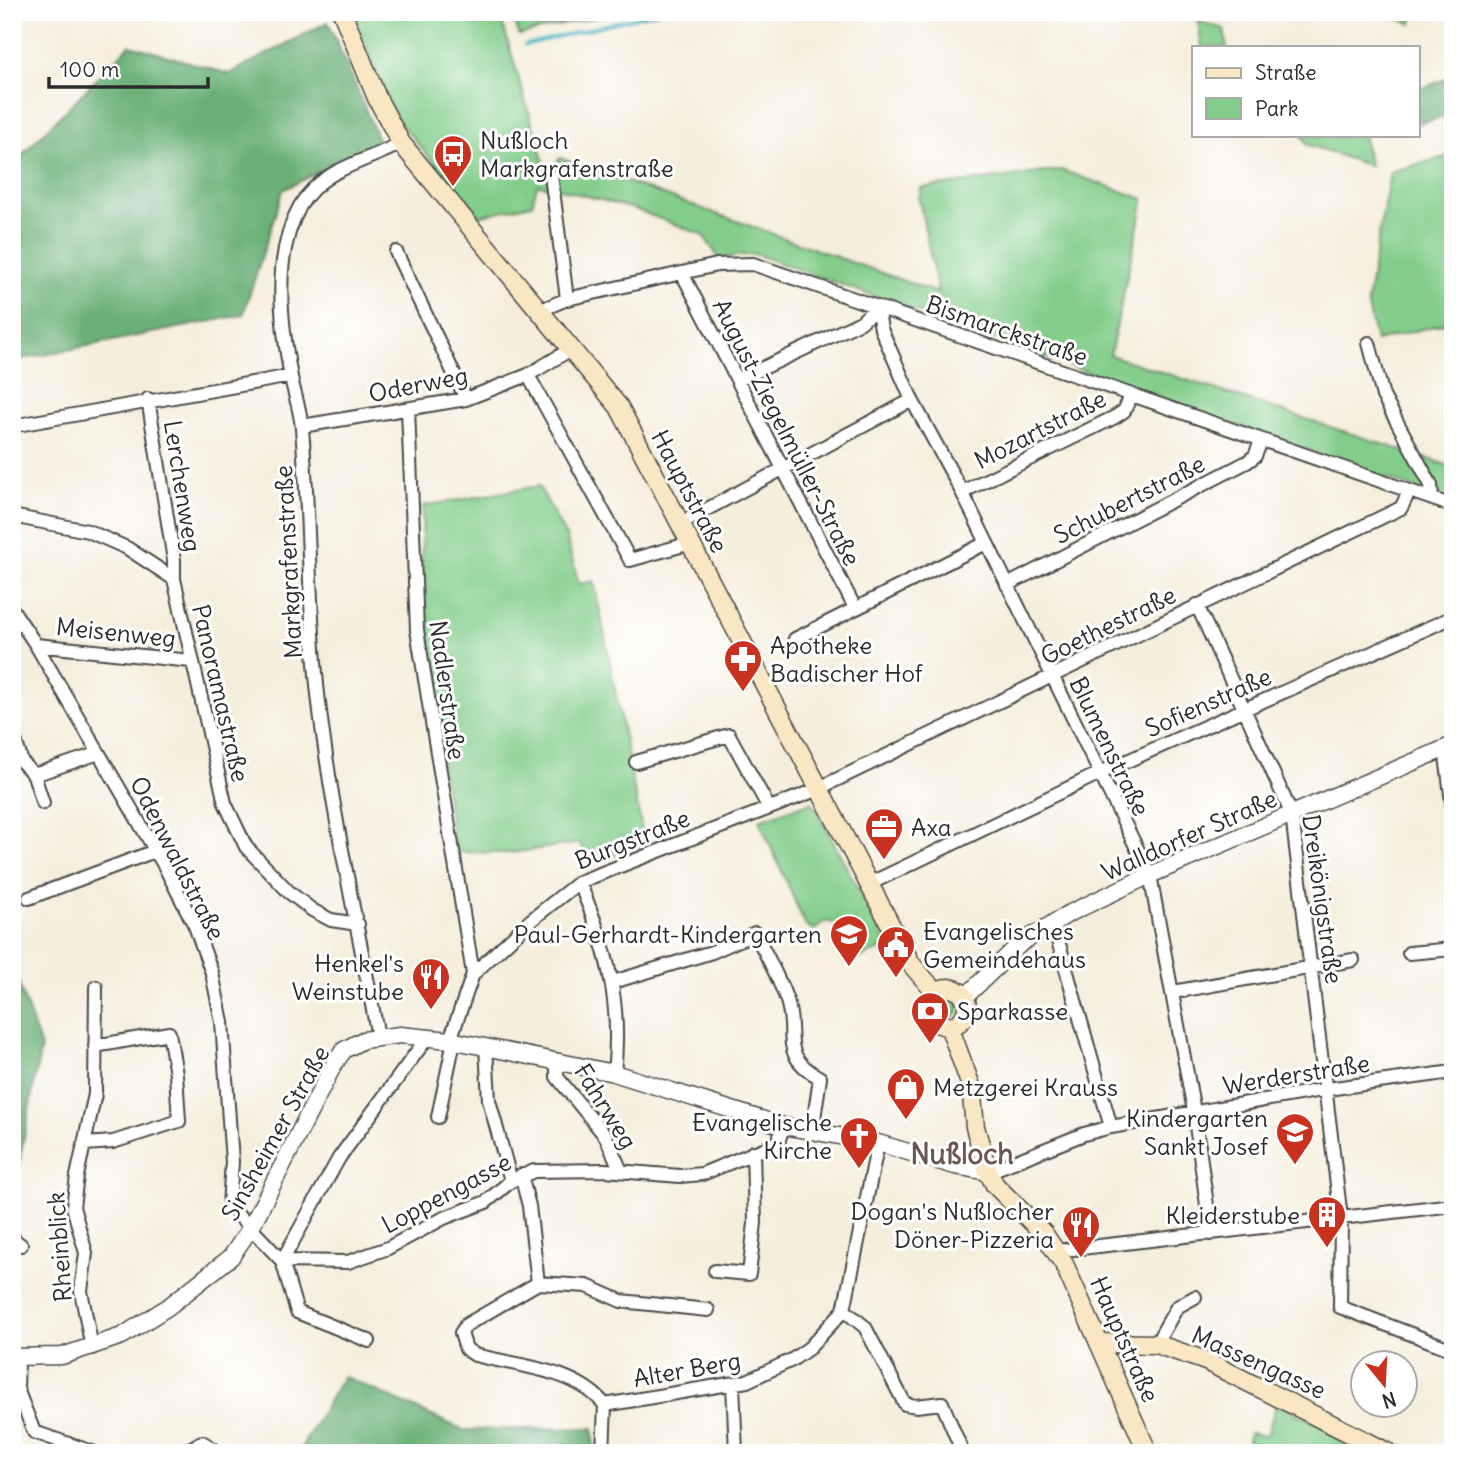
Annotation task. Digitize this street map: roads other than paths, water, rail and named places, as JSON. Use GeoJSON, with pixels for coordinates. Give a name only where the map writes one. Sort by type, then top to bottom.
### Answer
{"type":"FeatureCollection","features":[{"type":"Feature","properties":{"kind":"main road","name":"Hauptstraße"},"geometry":{"type":"LineString","coordinates":[[342,12],[377,99],[401,143],[619,407],[911,964],[936,993],[929,1003],[930,1015],[938,1024],[949,1027],[971,1086],[975,1127],[988,1172],[995,1185],[1056,1251],[1101,1343],[1148,1453]]}},
{"type":"Feature","properties":{"kind":"main road"},"geometry":{"type":"LineString","coordinates":[[936,993],[951,989],[964,998],[966,1014],[959,1023],[949,1027]]}},
{"type":"Feature","properties":{"kind":"main road","name":"Massengasse"},"geometry":{"type":"LineString","coordinates":[[1101,1343],[1156,1344],[1206,1361],[1390,1453]]}},
{"type":"Feature","properties":{"kind":"street","name":"Markgrafenstraße"},"geometry":{"type":"LineString","coordinates":[[378,1037],[319,706],[311,634],[302,426],[291,376],[282,274],[286,239],[300,207],[318,183],[401,143]]}},
{"type":"Feature","properties":{"kind":"street"},"geometry":{"type":"LineString","coordinates":[[551,175],[567,299]]}},
{"type":"Feature","properties":{"kind":"street"},"geometry":{"type":"LineString","coordinates":[[396,252],[466,399]]}},
{"type":"Feature","properties":{"kind":"street","name":"Bismarckstraße"},"geometry":{"type":"LineString","coordinates":[[541,310],[567,299],[683,275],[717,265],[752,264],[1453,506]]}},
{"type":"Feature","properties":{"kind":"street","name":"August-Ziegelmüller-Straße"},"geometry":{"type":"LineString","coordinates":[[683,275],[855,608]]}},
{"type":"Feature","properties":{"kind":"street"},"geometry":{"type":"LineString","coordinates":[[738,380],[861,322],[877,307]]}},
{"type":"Feature","properties":{"kind":"street","name":"Blumenstraße"},"geometry":{"type":"LineString","coordinates":[[877,307],[881,329],[912,400],[962,492],[1150,875],[1194,1111],[1210,1234]]}},
{"type":"Feature","properties":{"kind":"street"},"geometry":{"type":"LineString","coordinates":[[1369,343],[1383,396],[1432,485],[1432,499]]}},
{"type":"Feature","properties":{"kind":"street","name":"Oderweg"},"geometry":{"type":"LineString","coordinates":[[302,426],[466,399],[528,375],[573,348]]}},
{"type":"Feature","properties":{"kind":"street"},"geometry":{"type":"LineString","coordinates":[[528,375],[630,560],[691,543]]}},
{"type":"Feature","properties":{"kind":"street"},"geometry":{"type":"LineString","coordinates":[[12,426],[148,399],[291,376]]}},
{"type":"Feature","properties":{"kind":"street","name":"Mozartstraße"},"geometry":{"type":"LineString","coordinates":[[962,492],[1115,417],[1124,411],[1131,396]]}},
{"type":"Feature","properties":{"kind":"street","name":"Lerchenweg"},"geometry":{"type":"LineString","coordinates":[[148,399],[174,560],[174,579]]}},
{"type":"Feature","properties":{"kind":"street"},"geometry":{"type":"LineString","coordinates":[[681,523],[912,400]]}},
{"type":"Feature","properties":{"kind":"street","name":"Nadlerstraße"},"geometry":{"type":"LineString","coordinates":[[408,409],[417,630],[473,974]]}},
{"type":"Feature","properties":{"kind":"street","name":"Schubertstraße"},"geometry":{"type":"LineString","coordinates":[[1007,585],[1247,462],[1255,456],[1261,441]]}},
{"type":"Feature","properties":{"kind":"street","name":"Goethestraße"},"geometry":{"type":"LineString","coordinates":[[818,788],[1401,508],[1409,492]]}},
{"type":"Feature","properties":{"kind":"street","name":"Panoramastraße"},"geometry":{"type":"LineString","coordinates":[[12,516],[88,531],[127,548],[174,579],[225,803],[246,847],[289,892],[312,910],[331,920],[358,924]]}},
{"type":"Feature","properties":{"kind":"street"},"geometry":{"type":"LineString","coordinates":[[795,639],[986,543]]}},
{"type":"Feature","properties":{"kind":"street","name":"Dreikönigstraße"},"geometry":{"type":"LineString","coordinates":[[1197,605],[1292,815],[1341,1218],[1340,1307],[1453,1350]]}},
{"type":"Feature","properties":{"kind":"street","name":"Odenwaldstraße"},"geometry":{"type":"LineString","coordinates":[[12,610],[36,645],[99,753],[195,926],[212,973],[222,1022],[232,1162],[229,1205],[251,1227]]}},
{"type":"Feature","properties":{"kind":"street","name":"Sofienstraße"},"geometry":{"type":"LineString","coordinates":[[869,884],[1100,773],[1453,617]]}},
{"type":"Feature","properties":{"kind":"street","name":"Meisenweg"},"geometry":{"type":"LineString","coordinates":[[36,645],[191,661]]}},
{"type":"Feature","properties":{"kind":"street"},"geometry":{"type":"LineString","coordinates":[[12,731],[22,762],[34,775],[43,803]]}},
{"type":"Feature","properties":{"kind":"street"},"geometry":{"type":"LineString","coordinates":[[636,762],[729,735],[769,808]]}},
{"type":"Feature","properties":{"kind":"street"},"geometry":{"type":"LineString","coordinates":[[1449,746],[1453,810]]}},
{"type":"Feature","properties":{"kind":"street","name":"Walldorfer Straße"},"geometry":{"type":"LineString","coordinates":[[964,998],[1007,955],[1053,923],[1150,875],[1449,746]]}},
{"type":"Feature","properties":{"kind":"street"},"geometry":{"type":"LineString","coordinates":[[34,775],[99,753]]}},
{"type":"Feature","properties":{"kind":"street","name":"Burgstraße"},"geometry":{"type":"LineString","coordinates":[[438,1117],[452,1041],[473,974],[530,921],[579,882],[818,788]]}},
{"type":"Feature","properties":{"kind":"street"},"geometry":{"type":"LineString","coordinates":[[29,898],[155,851]]}},
{"type":"Feature","properties":{"kind":"street"},"geometry":{"type":"LineString","coordinates":[[579,882],[600,936],[613,982],[618,1034],[614,1073]]}},
{"type":"Feature","properties":{"kind":"street"},"geometry":{"type":"LineString","coordinates":[[1053,923],[1111,1127]]}},
{"type":"Feature","properties":{"kind":"street"},"geometry":{"type":"LineString","coordinates":[[613,982],[712,952],[752,928],[792,1017],[789,1035],[792,1055],[802,1068],[820,1078],[812,1132]]}},
{"type":"Feature","properties":{"kind":"street"},"geometry":{"type":"LineString","coordinates":[[1409,953],[1453,948]]}},
{"type":"Feature","properties":{"kind":"street"},"geometry":{"type":"LineString","coordinates":[[1172,992],[1353,960]]}},
{"type":"Feature","properties":{"kind":"street","name":"Rheinblick"},"geometry":{"type":"LineString","coordinates":[[92,1348],[81,1291],[86,1253],[73,1207],[95,1094],[96,988]]}},
{"type":"Feature","properties":{"kind":"street"},"geometry":{"type":"LineString","coordinates":[[85,1144],[113,1142],[179,1121],[169,1033],[95,1046]]}},
{"type":"Feature","properties":{"kind":"street","name":"Sinsheimer Straße"},"geometry":{"type":"LineString","coordinates":[[15,1357],[62,1356],[122,1336],[207,1279],[231,1257],[251,1227],[334,1064],[353,1044],[378,1037],[452,1041],[614,1073],[783,1126],[878,1143],[955,1166],[988,1172]]}},
{"type":"Feature","properties":{"kind":"street"},"geometry":{"type":"LineString","coordinates":[[282,1261],[339,1158],[427,1038]]}},
{"type":"Feature","properties":{"kind":"street"},"geometry":{"type":"LineString","coordinates":[[486,1047],[489,1100],[528,1206],[538,1283],[587,1286],[621,1301],[708,1310]]}},
{"type":"Feature","properties":{"kind":"street","name":"Fahrweg"},"geometry":{"type":"LineString","coordinates":[[556,1062],[557,1077],[606,1137],[621,1171]]}},
{"type":"Feature","properties":{"kind":"street","name":"Werderstraße"},"geometry":{"type":"LineString","coordinates":[[988,1172],[1084,1134],[1111,1127],[1326,1089],[1453,1072]]}},
{"type":"Feature","properties":{"kind":"street","name":"Loppengasse"},"geometry":{"type":"LineString","coordinates":[[282,1261],[348,1262],[388,1248],[444,1218],[486,1202],[516,1178],[564,1170],[680,1176],[702,1174],[778,1143],[783,1126]]}},
{"type":"Feature","properties":{"kind":"street"},"geometry":{"type":"LineString","coordinates":[[878,1143],[844,1310],[865,1327],[905,1404],[915,1406],[942,1403],[947,1409],[963,1453]]}},
{"type":"Feature","properties":{"kind":"street"},"geometry":{"type":"LineString","coordinates":[[715,1271],[749,1275],[755,1223],[753,1152]]}},
{"type":"Feature","properties":{"kind":"street"},"geometry":{"type":"LineString","coordinates":[[1056,1251],[1453,1205]]}},
{"type":"Feature","properties":{"kind":"street"},"geometry":{"type":"LineString","coordinates":[[251,1227],[282,1261],[297,1312],[369,1341]]}},
{"type":"Feature","properties":{"kind":"street","name":"Alter Berg"},"geometry":{"type":"LineString","coordinates":[[538,1283],[466,1325],[461,1333],[466,1349],[475,1355],[570,1379],[591,1390],[605,1405],[755,1378],[792,1360],[809,1348],[844,1310]]}},
{"type":"Feature","properties":{"kind":"street"},"geometry":{"type":"LineString","coordinates":[[1156,1344],[1177,1307],[1195,1297]]}},
{"type":"Feature","properties":{"kind":"street"},"geometry":{"type":"LineString","coordinates":[[15,1357],[17,1389],[34,1432],[95,1453]]}},
{"type":"Feature","properties":{"kind":"street"},"geometry":{"type":"LineString","coordinates":[[733,1384],[736,1453]]}},
{"type":"Feature","properties":{"kind":"street"},"geometry":{"type":"LineString","coordinates":[[603,1453],[605,1405]]}},
{"type":"Feature","properties":{"kind":"street"},"geometry":{"type":"LineString","coordinates":[[183,1453],[202,1442],[212,1448]]}},
{"type":"Feature","properties":{"kind":"waterway"},"geometry":{"type":"LineString","coordinates":[[525,45],[658,12]]}},
{"type":"Feature","properties":{"kind":"place","name":"Nußloch Markgrafenstraße"},"geometry":{"type":"Point","coordinates":[453,188]}},
{"type":"Feature","properties":{"kind":"place","name":"Apotheke Badischer Hof"},"geometry":{"type":"Point","coordinates":[743,693]}},
{"type":"Feature","properties":{"kind":"place","name":"Axa"},"geometry":{"type":"Point","coordinates":[884,861]}},
{"type":"Feature","properties":{"kind":"place","name":"Paul-Gerhardt-Kindergarten"},"geometry":{"type":"Point","coordinates":[849,968]}},
{"type":"Feature","properties":{"kind":"place","name":"Evangelisches Gemeindehaus"},"geometry":{"type":"Point","coordinates":[896,979]}},
{"type":"Feature","properties":{"kind":"place","name":"Henkel's Weinstube"},"geometry":{"type":"Point","coordinates":[431,1011]}},
{"type":"Feature","properties":{"kind":"place","name":"Sparkasse"},"geometry":{"type":"Point","coordinates":[930,1045]}},
{"type":"Feature","properties":{"kind":"place","name":"Metzgerei Krauss"},"geometry":{"type":"Point","coordinates":[906,1121]}},
{"type":"Feature","properties":{"kind":"place","name":"Kindergarten Sankt Josef"},"geometry":{"type":"Point","coordinates":[1295,1166]}},
{"type":"Feature","properties":{"kind":"place","name":"Evangelische Kirche"},"geometry":{"type":"Point","coordinates":[859,1170]}},
{"type":"Feature","properties":{"kind":"place","name":"Kleiderstube"},"geometry":{"type":"Point","coordinates":[1327,1249]}},
{"type":"Feature","properties":{"kind":"place","name":"Dogan's Nußlocher Döner-Pizzeria"},"geometry":{"type":"Point","coordinates":[1081,1259]}},
{"type":"Feature","properties":{"kind":"district","name":"Nußloch"},"geometry":{"type":"Point","coordinates":[962,1154]}}]}
